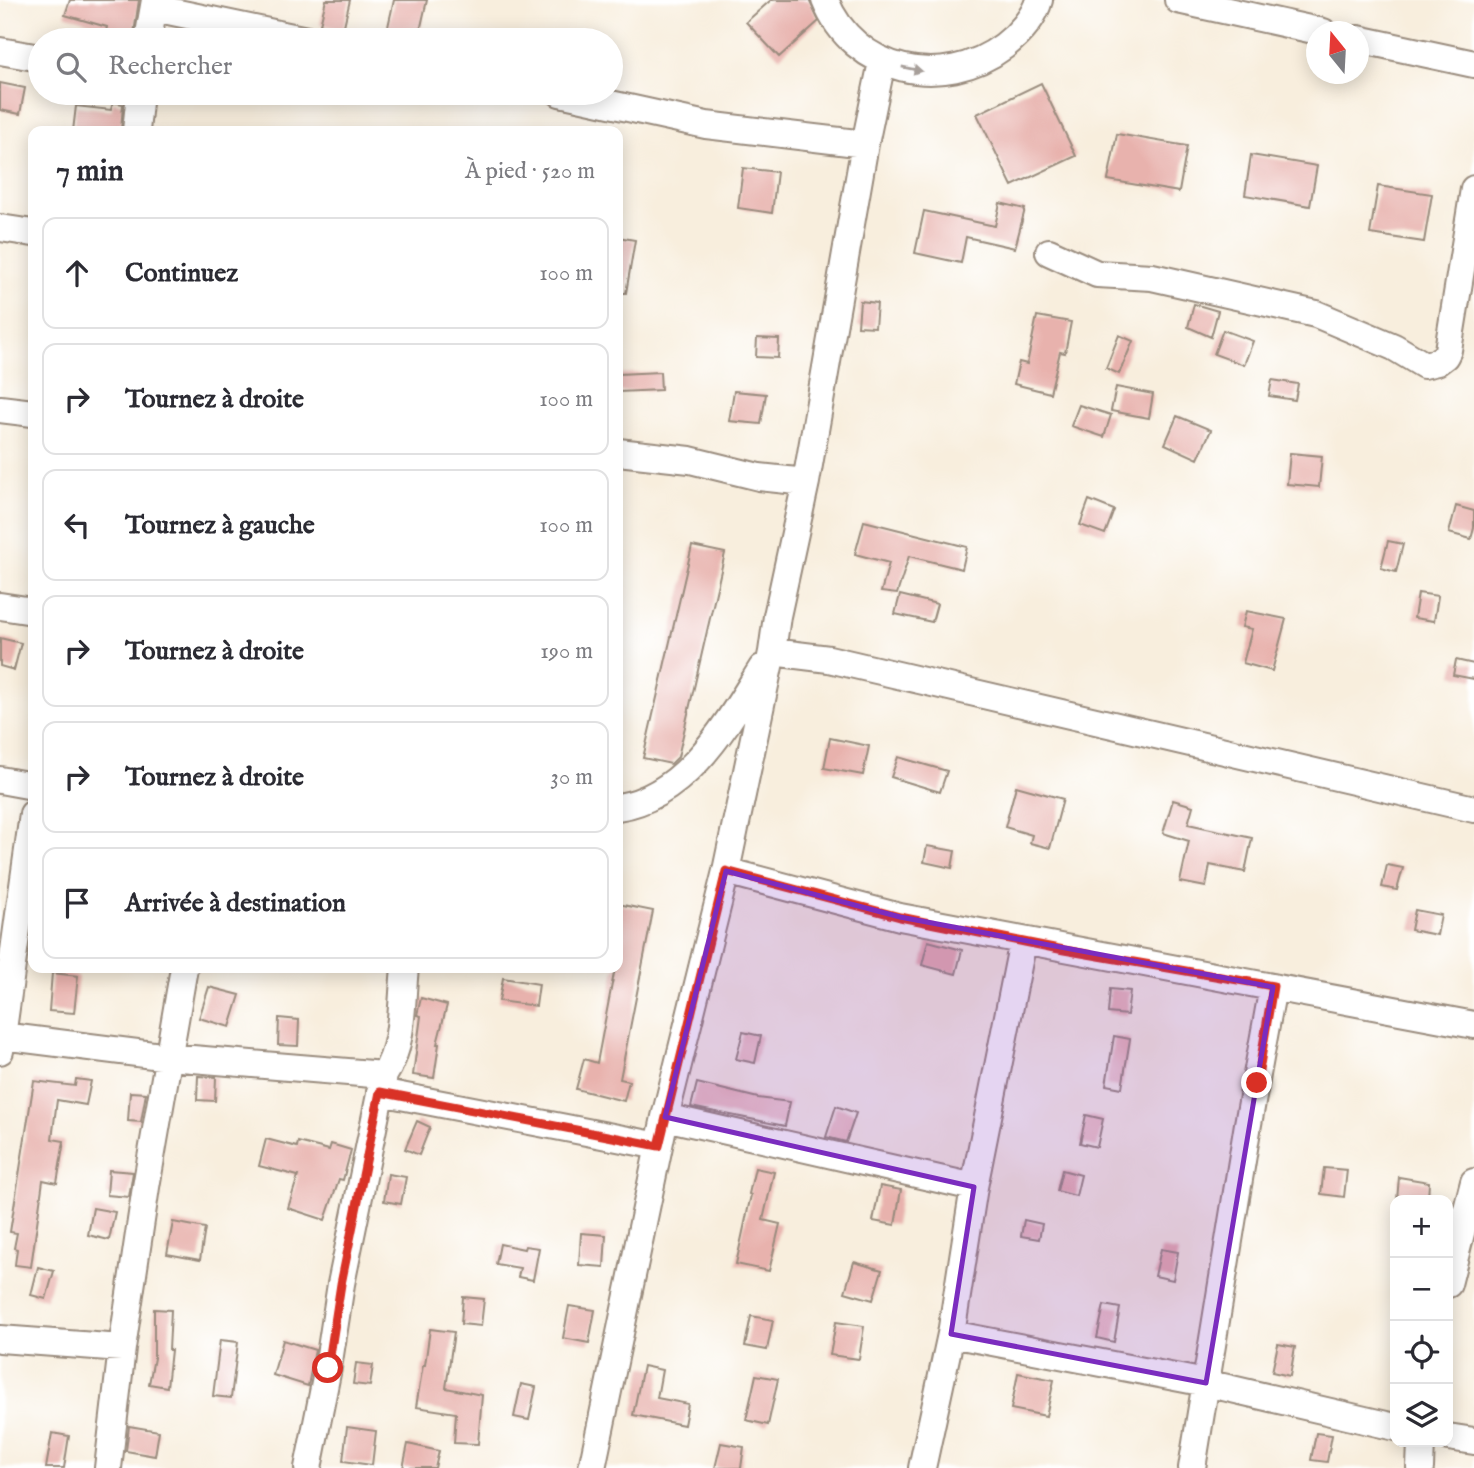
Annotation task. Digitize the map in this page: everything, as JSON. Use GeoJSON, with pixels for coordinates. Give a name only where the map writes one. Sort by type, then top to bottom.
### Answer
{"type":"FeatureCollection","features":[{"type":"Feature","properties":{"kind":"street"},"geometry":{"type":"LineString","coordinates":[[825,0],[831,15],[853,42],[882,62],[917,72],[954,70],[988,58],[1017,36],[1039,0]]}},
{"type":"Feature","properties":{"kind":"street"},"geometry":{"type":"LineString","coordinates":[[1178,0],[1306,28]]}},
{"type":"Feature","properties":{"kind":"street"},"geometry":{"type":"LineString","coordinates":[[150,28],[154,4],[256,28]]}},
{"type":"Feature","properties":{"kind":"street"},"geometry":{"type":"LineString","coordinates":[[1369,41],[1474,64]]}},
{"type":"Feature","properties":{"kind":"street"},"geometry":{"type":"LineString","coordinates":[[0,51],[28,56]]}},
{"type":"Feature","properties":{"kind":"street"},"geometry":{"type":"LineString","coordinates":[[592,1468],[665,1117],[726,871],[772,652],[777,616],[806,482],[865,144],[882,62]]}},
{"type":"Feature","properties":{"kind":"street"},"geometry":{"type":"LineString","coordinates":[[137,126],[139,105]]}},
{"type":"Feature","properties":{"kind":"street"},"geometry":{"type":"LineString","coordinates":[[615,105],[706,125],[865,144]]}},
{"type":"Feature","properties":{"kind":"street"},"geometry":{"type":"LineString","coordinates":[[1049,251],[1097,274],[1152,277],[1316,314],[1394,347],[1424,365],[1437,362],[1448,351],[1474,189]]}},
{"type":"Feature","properties":{"kind":"street"},"geometry":{"type":"LineString","coordinates":[[0,228],[28,232]]}},
{"type":"Feature","properties":{"kind":"street"},"geometry":{"type":"LineString","coordinates":[[0,409],[28,412]]}},
{"type":"Feature","properties":{"kind":"street"},"geometry":{"type":"LineString","coordinates":[[623,453],[690,460],[759,477],[806,482]]}},
{"type":"Feature","properties":{"kind":"street"},"geometry":{"type":"LineString","coordinates":[[0,606],[28,610]]}},
{"type":"Feature","properties":{"kind":"street"},"geometry":{"type":"LineString","coordinates":[[623,805],[659,794],[687,770],[719,737],[772,652]]}},
{"type":"Feature","properties":{"kind":"street"},"geometry":{"type":"LineString","coordinates":[[772,652],[829,659],[1474,809]]}},
{"type":"Feature","properties":{"kind":"street"},"geometry":{"type":"LineString","coordinates":[[0,780],[28,785]]}},
{"type":"Feature","properties":{"kind":"street"},"geometry":{"type":"LineString","coordinates":[[28,850],[1,1044],[169,1057],[382,1084],[659,1146]]}},
{"type":"Feature","properties":{"kind":"street"},"geometry":{"type":"LineString","coordinates":[[726,871],[900,917],[1474,1025]]}},
{"type":"Feature","properties":{"kind":"street"},"geometry":{"type":"LineString","coordinates":[[922,1468],[951,1334],[974,1187],[1023,941]]}},
{"type":"Feature","properties":{"kind":"street"},"geometry":{"type":"LineString","coordinates":[[108,1468],[122,1348],[146,1186],[183,973]]}},
{"type":"Feature","properties":{"kind":"street"},"geometry":{"type":"LineString","coordinates":[[308,1468],[341,1284],[382,1084],[398,1044],[405,973]]}},
{"type":"Feature","properties":{"kind":"street"},"geometry":{"type":"LineString","coordinates":[[1192,1468],[1245,1137],[1273,986]]}},
{"type":"Feature","properties":{"kind":"street"},"geometry":{"type":"LineString","coordinates":[[665,1117],[974,1187]]}},
{"type":"Feature","properties":{"kind":"street"},"geometry":{"type":"LineString","coordinates":[[1453,1264],[1474,1182]]}},
{"type":"Feature","properties":{"kind":"street"},"geometry":{"type":"LineString","coordinates":[[951,1334],[1206,1383],[1390,1426]]}},
{"type":"Feature","properties":{"kind":"street"},"geometry":{"type":"LineString","coordinates":[[0,1339],[122,1348]]}},
{"type":"Feature","properties":{"kind":"street"},"geometry":{"type":"LineString","coordinates":[[1453,1438],[1474,1441]]}},
{"type":"Feature","properties":{"kind":"street"},"geometry":{"type":"LineString","coordinates":[[1420,1468],[1421,1447]]}},
{"type":"Feature","properties":{"kind":"highlighted area"},"geometry":{"type":"Polygon","coordinates":[[[726,871],[900,917],[1273,987],[1206,1383],[951,1334],[974,1187],[665,1117],[726,871]]]}},
{"type":"Feature","properties":{"kind":"building"},"geometry":{"type":"Polygon","coordinates":[[[70,0],[139,0],[135,28],[107,28],[65,15],[70,0]]]}},
{"type":"Feature","properties":{"kind":"building"},"geometry":{"type":"Polygon","coordinates":[[[326,0],[350,0],[343,28],[320,24],[326,0]]]}},
{"type":"Feature","properties":{"kind":"building"},"geometry":{"type":"Polygon","coordinates":[[[394,0],[427,0],[421,28],[388,28],[394,0]]]}},
{"type":"Feature","properties":{"kind":"building"},"geometry":{"type":"Polygon","coordinates":[[[771,0],[809,0],[819,21],[779,57],[746,22],[771,0]]]}},
{"type":"Feature","properties":{"kind":"building"},"geometry":{"type":"Polygon","coordinates":[[[0,83],[25,88],[20,114],[0,110],[0,83]]]}},
{"type":"Feature","properties":{"kind":"building"},"geometry":{"type":"Polygon","coordinates":[[[1041,83],[1076,156],[1012,186],[977,114],[1041,83]]]}},
{"type":"Feature","properties":{"kind":"building"},"geometry":{"type":"Polygon","coordinates":[[[112,105],[123,105],[121,126],[74,126],[76,106],[111,110],[112,105]]]}},
{"type":"Feature","properties":{"kind":"building"},"geometry":{"type":"Polygon","coordinates":[[[1117,134],[1187,146],[1179,192],[1108,180],[1117,134]]]}},
{"type":"Feature","properties":{"kind":"building"},"geometry":{"type":"Polygon","coordinates":[[[1251,155],[1317,166],[1310,206],[1245,195],[1251,155]]]}},
{"type":"Feature","properties":{"kind":"building"},"geometry":{"type":"Polygon","coordinates":[[[743,168],[777,172],[772,213],[738,208],[743,168]]]}},
{"type":"Feature","properties":{"kind":"building"},"geometry":{"type":"Polygon","coordinates":[[[1378,186],[1432,194],[1424,242],[1370,234],[1378,186]]]}},
{"type":"Feature","properties":{"kind":"building"},"geometry":{"type":"Polygon","coordinates":[[[1000,203],[1025,209],[1015,248],[966,237],[961,263],[915,253],[924,211],[995,226],[1000,203]]]}},
{"type":"Feature","properties":{"kind":"building"},"geometry":{"type":"Polygon","coordinates":[[[623,238],[635,240],[626,293],[623,293],[623,238]]]}},
{"type":"Feature","properties":{"kind":"building"},"geometry":{"type":"Polygon","coordinates":[[[860,301],[877,303],[875,327],[858,326],[860,301]]]}},
{"type":"Feature","properties":{"kind":"building"},"geometry":{"type":"Polygon","coordinates":[[[1194,304],[1218,311],[1211,337],[1188,327],[1194,304]]]}},
{"type":"Feature","properties":{"kind":"building"},"geometry":{"type":"Polygon","coordinates":[[[1037,316],[1071,322],[1065,353],[1060,352],[1050,393],[1014,384],[1019,362],[1027,364],[1037,316]]]}},
{"type":"Feature","properties":{"kind":"building"},"geometry":{"type":"Polygon","coordinates":[[[1223,330],[1253,341],[1244,365],[1214,354],[1223,330]]]}},
{"type":"Feature","properties":{"kind":"building"},"geometry":{"type":"Polygon","coordinates":[[[1119,335],[1133,341],[1119,374],[1106,368],[1119,335]]]}},
{"type":"Feature","properties":{"kind":"building"},"geometry":{"type":"Polygon","coordinates":[[[757,338],[779,339],[778,358],[756,357],[757,338]]]}},
{"type":"Feature","properties":{"kind":"building"},"geometry":{"type":"Polygon","coordinates":[[[660,372],[661,390],[623,392],[623,374],[660,372]]]}},
{"type":"Feature","properties":{"kind":"building"},"geometry":{"type":"Polygon","coordinates":[[[1272,380],[1298,384],[1295,400],[1269,396],[1272,380]]]}},
{"type":"Feature","properties":{"kind":"building"},"geometry":{"type":"Polygon","coordinates":[[[1116,387],[1153,394],[1149,418],[1111,411],[1116,387]]]}},
{"type":"Feature","properties":{"kind":"building"},"geometry":{"type":"Polygon","coordinates":[[[734,391],[766,394],[761,424],[729,421],[734,391]]]}},
{"type":"Feature","properties":{"kind":"building"},"geometry":{"type":"Polygon","coordinates":[[[1079,405],[1111,415],[1104,437],[1071,426],[1079,405]]]}},
{"type":"Feature","properties":{"kind":"building"},"geometry":{"type":"Polygon","coordinates":[[[1177,416],[1211,430],[1198,459],[1165,444],[1177,416]]]}},
{"type":"Feature","properties":{"kind":"building"},"geometry":{"type":"Polygon","coordinates":[[[1290,453],[1322,456],[1319,487],[1287,484],[1290,453]]]}},
{"type":"Feature","properties":{"kind":"building"},"geometry":{"type":"Polygon","coordinates":[[[1089,500],[1114,510],[1105,534],[1080,525],[1089,500]]]}},
{"type":"Feature","properties":{"kind":"building"},"geometry":{"type":"Polygon","coordinates":[[[1456,506],[1474,511],[1471,539],[1449,533],[1456,506]]]}},
{"type":"Feature","properties":{"kind":"building"},"geometry":{"type":"Polygon","coordinates":[[[864,521],[967,547],[962,569],[909,556],[897,594],[881,592],[889,563],[855,554],[864,521]]]}},
{"type":"Feature","properties":{"kind":"building"},"geometry":{"type":"Polygon","coordinates":[[[1388,541],[1403,544],[1396,572],[1381,568],[1388,541]]]}},
{"type":"Feature","properties":{"kind":"building"},"geometry":{"type":"Polygon","coordinates":[[[692,546],[725,553],[678,757],[671,764],[643,758],[692,546]]]}},
{"type":"Feature","properties":{"kind":"building"},"geometry":{"type":"Polygon","coordinates":[[[1418,593],[1438,596],[1434,621],[1414,618],[1418,593]]]}},
{"type":"Feature","properties":{"kind":"building"},"geometry":{"type":"Polygon","coordinates":[[[900,595],[937,604],[932,622],[895,614],[900,595]]]}},
{"type":"Feature","properties":{"kind":"building"},"geometry":{"type":"Polygon","coordinates":[[[1246,611],[1286,619],[1272,671],[1243,663],[1252,629],[1242,627],[1246,611]]]}},
{"type":"Feature","properties":{"kind":"building"},"geometry":{"type":"Polygon","coordinates":[[[0,638],[21,643],[14,670],[0,666],[0,638]]]}},
{"type":"Feature","properties":{"kind":"building"},"geometry":{"type":"Polygon","coordinates":[[[1456,660],[1474,664],[1474,679],[1453,675],[1456,660]]]}},
{"type":"Feature","properties":{"kind":"building"},"geometry":{"type":"Polygon","coordinates":[[[830,738],[869,746],[863,775],[824,768],[830,738]]]}},
{"type":"Feature","properties":{"kind":"building"},"geometry":{"type":"Polygon","coordinates":[[[898,757],[947,771],[940,792],[891,777],[898,757]]]}},
{"type":"Feature","properties":{"kind":"building"},"geometry":{"type":"Polygon","coordinates":[[[1016,786],[1063,799],[1050,848],[1030,843],[1032,835],[1005,827],[1016,786]]]}},
{"type":"Feature","properties":{"kind":"building"},"geometry":{"type":"Polygon","coordinates":[[[1173,800],[1193,806],[1188,824],[1252,838],[1245,872],[1210,865],[1206,887],[1180,882],[1189,841],[1163,833],[1173,800]]]}},
{"type":"Feature","properties":{"kind":"building"},"geometry":{"type":"Polygon","coordinates":[[[927,846],[955,851],[952,868],[924,862],[927,846]]]}},
{"type":"Feature","properties":{"kind":"building"},"geometry":{"type":"Polygon","coordinates":[[[1387,865],[1403,868],[1397,890],[1382,887],[1387,865]]]}},
{"type":"Feature","properties":{"kind":"building"},"geometry":{"type":"Polygon","coordinates":[[[623,905],[653,911],[620,1079],[629,1081],[624,1101],[576,1089],[584,1059],[597,1063],[614,973],[623,973],[623,905]]]}},
{"type":"Feature","properties":{"kind":"building"},"geometry":{"type":"Polygon","coordinates":[[[1415,910],[1441,915],[1437,935],[1411,930],[1415,910]]]}},
{"type":"Feature","properties":{"kind":"building"},"geometry":{"type":"Polygon","coordinates":[[[928,941],[962,950],[956,974],[922,965],[928,941]]]}},
{"type":"Feature","properties":{"kind":"building"},"geometry":{"type":"Polygon","coordinates":[[[52,973],[78,976],[74,1013],[49,1011],[52,973]]]}},
{"type":"Feature","properties":{"kind":"building"},"geometry":{"type":"Polygon","coordinates":[[[503,978],[539,984],[536,1006],[499,1001],[503,978]]]}},
{"type":"Feature","properties":{"kind":"building"},"geometry":{"type":"Polygon","coordinates":[[[209,987],[240,995],[230,1027],[199,1018],[209,987]]]}},
{"type":"Feature","properties":{"kind":"building"},"geometry":{"type":"Polygon","coordinates":[[[1110,989],[1130,991],[1127,1015],[1108,1013],[1110,989]]]}},
{"type":"Feature","properties":{"kind":"building"},"geometry":{"type":"Polygon","coordinates":[[[421,998],[447,1005],[437,1044],[434,1078],[413,1075],[421,1016],[417,1015],[421,998]]]}},
{"type":"Feature","properties":{"kind":"building"},"geometry":{"type":"Polygon","coordinates":[[[279,1018],[299,1020],[298,1046],[278,1045],[279,1018]]]}},
{"type":"Feature","properties":{"kind":"building"},"geometry":{"type":"Polygon","coordinates":[[[743,1032],[761,1036],[755,1063],[736,1059],[743,1032]]]}},
{"type":"Feature","properties":{"kind":"building"},"geometry":{"type":"Polygon","coordinates":[[[1114,1036],[1130,1039],[1122,1088],[1106,1085],[1114,1036]]]}},
{"type":"Feature","properties":{"kind":"building"},"geometry":{"type":"Polygon","coordinates":[[[198,1076],[216,1077],[215,1101],[197,1100],[198,1076]]]}},
{"type":"Feature","properties":{"kind":"building"},"geometry":{"type":"Polygon","coordinates":[[[76,1079],[91,1081],[86,1105],[57,1100],[52,1139],[64,1141],[57,1183],[43,1180],[31,1267],[15,1265],[17,1233],[10,1232],[34,1081],[75,1086],[76,1079]]]}},
{"type":"Feature","properties":{"kind":"building"},"geometry":{"type":"Polygon","coordinates":[[[697,1083],[758,1098],[790,1102],[785,1126],[691,1107],[697,1083]]]}},
{"type":"Feature","properties":{"kind":"building"},"geometry":{"type":"Polygon","coordinates":[[[130,1092],[146,1093],[141,1122],[128,1121],[130,1092]]]}},
{"type":"Feature","properties":{"kind":"building"},"geometry":{"type":"Polygon","coordinates":[[[836,1106],[856,1113],[846,1142],[826,1137],[836,1106]]]}},
{"type":"Feature","properties":{"kind":"building"},"geometry":{"type":"Polygon","coordinates":[[[1086,1115],[1103,1119],[1097,1147],[1080,1143],[1086,1115]]]}},
{"type":"Feature","properties":{"kind":"building"},"geometry":{"type":"Polygon","coordinates":[[[417,1121],[430,1127],[419,1155],[405,1149],[417,1121]]]}},
{"type":"Feature","properties":{"kind":"building"},"geometry":{"type":"Polygon","coordinates":[[[266,1139],[297,1147],[298,1142],[329,1150],[331,1144],[351,1150],[343,1180],[339,1179],[325,1220],[288,1208],[298,1176],[259,1166],[266,1139]]]}},
{"type":"Feature","properties":{"kind":"building"},"geometry":{"type":"Polygon","coordinates":[[[755,1168],[774,1172],[763,1220],[780,1224],[769,1271],[736,1264],[755,1168]]]}},
{"type":"Feature","properties":{"kind":"building"},"geometry":{"type":"Polygon","coordinates":[[[1324,1168],[1347,1170],[1344,1197],[1321,1194],[1324,1168]]]}},
{"type":"Feature","properties":{"kind":"building"},"geometry":{"type":"Polygon","coordinates":[[[109,1170],[133,1172],[129,1197],[107,1195],[109,1170]]]}},
{"type":"Feature","properties":{"kind":"building"},"geometry":{"type":"Polygon","coordinates":[[[1062,1170],[1081,1175],[1076,1196],[1057,1191],[1062,1170]]]}},
{"type":"Feature","properties":{"kind":"building"},"geometry":{"type":"Polygon","coordinates":[[[388,1174],[406,1177],[401,1204],[384,1201],[388,1174]]]}},
{"type":"Feature","properties":{"kind":"building"},"geometry":{"type":"Polygon","coordinates":[[[1399,1177],[1429,1182],[1428,1195],[1397,1195],[1399,1177]]]}},
{"type":"Feature","properties":{"kind":"building"},"geometry":{"type":"Polygon","coordinates":[[[880,1186],[901,1190],[895,1225],[873,1221],[880,1186]]]}},
{"type":"Feature","properties":{"kind":"building"},"geometry":{"type":"Polygon","coordinates":[[[93,1208],[115,1212],[109,1240],[88,1235],[93,1208]]]}},
{"type":"Feature","properties":{"kind":"building"},"geometry":{"type":"Polygon","coordinates":[[[1024,1220],[1042,1224],[1039,1239],[1021,1236],[1024,1220]]]}},
{"type":"Feature","properties":{"kind":"building"},"geometry":{"type":"Polygon","coordinates":[[[173,1222],[205,1228],[200,1260],[167,1254],[173,1222]]]}},
{"type":"Feature","properties":{"kind":"building"},"geometry":{"type":"Polygon","coordinates":[[[581,1233],[606,1235],[604,1267],[579,1265],[581,1233]]]}},
{"type":"Feature","properties":{"kind":"building"},"geometry":{"type":"Polygon","coordinates":[[[500,1244],[524,1249],[525,1246],[539,1248],[533,1280],[518,1277],[520,1268],[496,1264],[500,1244]]]}},
{"type":"Feature","properties":{"kind":"building"},"geometry":{"type":"Polygon","coordinates":[[[1161,1249],[1178,1252],[1173,1280],[1155,1276],[1161,1249]]]}},
{"type":"Feature","properties":{"kind":"building"},"geometry":{"type":"Polygon","coordinates":[[[854,1262],[882,1270],[873,1300],[845,1292],[854,1262]]]}},
{"type":"Feature","properties":{"kind":"building"},"geometry":{"type":"Polygon","coordinates":[[[38,1267],[54,1271],[46,1299],[31,1295],[38,1267]]]}},
{"type":"Feature","properties":{"kind":"building"},"geometry":{"type":"Polygon","coordinates":[[[463,1297],[484,1299],[481,1326],[461,1324],[463,1297]]]}},
{"type":"Feature","properties":{"kind":"building"},"geometry":{"type":"Polygon","coordinates":[[[1104,1305],[1120,1308],[1114,1342],[1097,1338],[1104,1305]]]}},
{"type":"Feature","properties":{"kind":"building"},"geometry":{"type":"Polygon","coordinates":[[[569,1306],[595,1310],[589,1343],[563,1338],[569,1306]]]}},
{"type":"Feature","properties":{"kind":"building"},"geometry":{"type":"Polygon","coordinates":[[[154,1309],[171,1310],[167,1387],[149,1384],[154,1358],[154,1309]]]}},
{"type":"Feature","properties":{"kind":"building"},"geometry":{"type":"Polygon","coordinates":[[[751,1316],[773,1320],[767,1350],[745,1346],[751,1316]]]}},
{"type":"Feature","properties":{"kind":"building"},"geometry":{"type":"Polygon","coordinates":[[[836,1322],[864,1326],[859,1359],[830,1355],[836,1322]]]}},
{"type":"Feature","properties":{"kind":"building"},"geometry":{"type":"Polygon","coordinates":[[[430,1329],[454,1332],[446,1388],[482,1395],[478,1444],[454,1443],[456,1413],[416,1407],[430,1329]]]}},
{"type":"Feature","properties":{"kind":"building"},"geometry":{"type":"Polygon","coordinates":[[[220,1340],[238,1342],[231,1398],[213,1396],[220,1340]]]}},
{"type":"Feature","properties":{"kind":"building"},"geometry":{"type":"Polygon","coordinates":[[[283,1340],[315,1350],[308,1386],[273,1375],[283,1340]]]}},
{"type":"Feature","properties":{"kind":"building"},"geometry":{"type":"Polygon","coordinates":[[[1278,1344],[1295,1347],[1290,1376],[1272,1372],[1278,1344]]]}},
{"type":"Feature","properties":{"kind":"building"},"geometry":{"type":"Polygon","coordinates":[[[356,1363],[373,1365],[370,1386],[353,1384],[356,1363]]]}},
{"type":"Feature","properties":{"kind":"building"},"geometry":{"type":"Polygon","coordinates":[[[643,1366],[662,1370],[657,1398],[688,1404],[684,1425],[633,1415],[643,1366]]]}},
{"type":"Feature","properties":{"kind":"building"},"geometry":{"type":"Polygon","coordinates":[[[1018,1373],[1054,1380],[1046,1416],[1011,1409],[1018,1373]]]}},
{"type":"Feature","properties":{"kind":"building"},"geometry":{"type":"Polygon","coordinates":[[[756,1375],[778,1379],[768,1425],[746,1420],[756,1375]]]}},
{"type":"Feature","properties":{"kind":"building"},"geometry":{"type":"Polygon","coordinates":[[[521,1384],[536,1387],[529,1420],[514,1417],[521,1384]]]}},
{"type":"Feature","properties":{"kind":"building"},"geometry":{"type":"Polygon","coordinates":[[[129,1426],[159,1431],[155,1456],[126,1451],[129,1426]]]}},
{"type":"Feature","properties":{"kind":"building"},"geometry":{"type":"Polygon","coordinates":[[[347,1427],[376,1431],[372,1465],[343,1461],[347,1427]]]}},
{"type":"Feature","properties":{"kind":"building"},"geometry":{"type":"Polygon","coordinates":[[[52,1433],[69,1436],[64,1468],[46,1468],[52,1433]]]}},
{"type":"Feature","properties":{"kind":"building"},"geometry":{"type":"Polygon","coordinates":[[[1316,1433],[1332,1435],[1327,1462],[1311,1460],[1316,1433]]]}},
{"type":"Feature","properties":{"kind":"building"},"geometry":{"type":"Polygon","coordinates":[[[721,1443],[744,1447],[741,1468],[715,1468],[721,1443]]]}},
{"type":"Feature","properties":{"kind":"building"},"geometry":{"type":"Polygon","coordinates":[[[408,1444],[439,1451],[435,1468],[403,1468],[408,1444]]]}},
{"type":"Feature","properties":{"kind":"route"},"geometry":{"type":"LineString","coordinates":[[328,1368],[341,1284],[380,1092],[659,1146],[726,871],[900,917],[1064,950],[1273,986],[1257,1083]]}}]}
